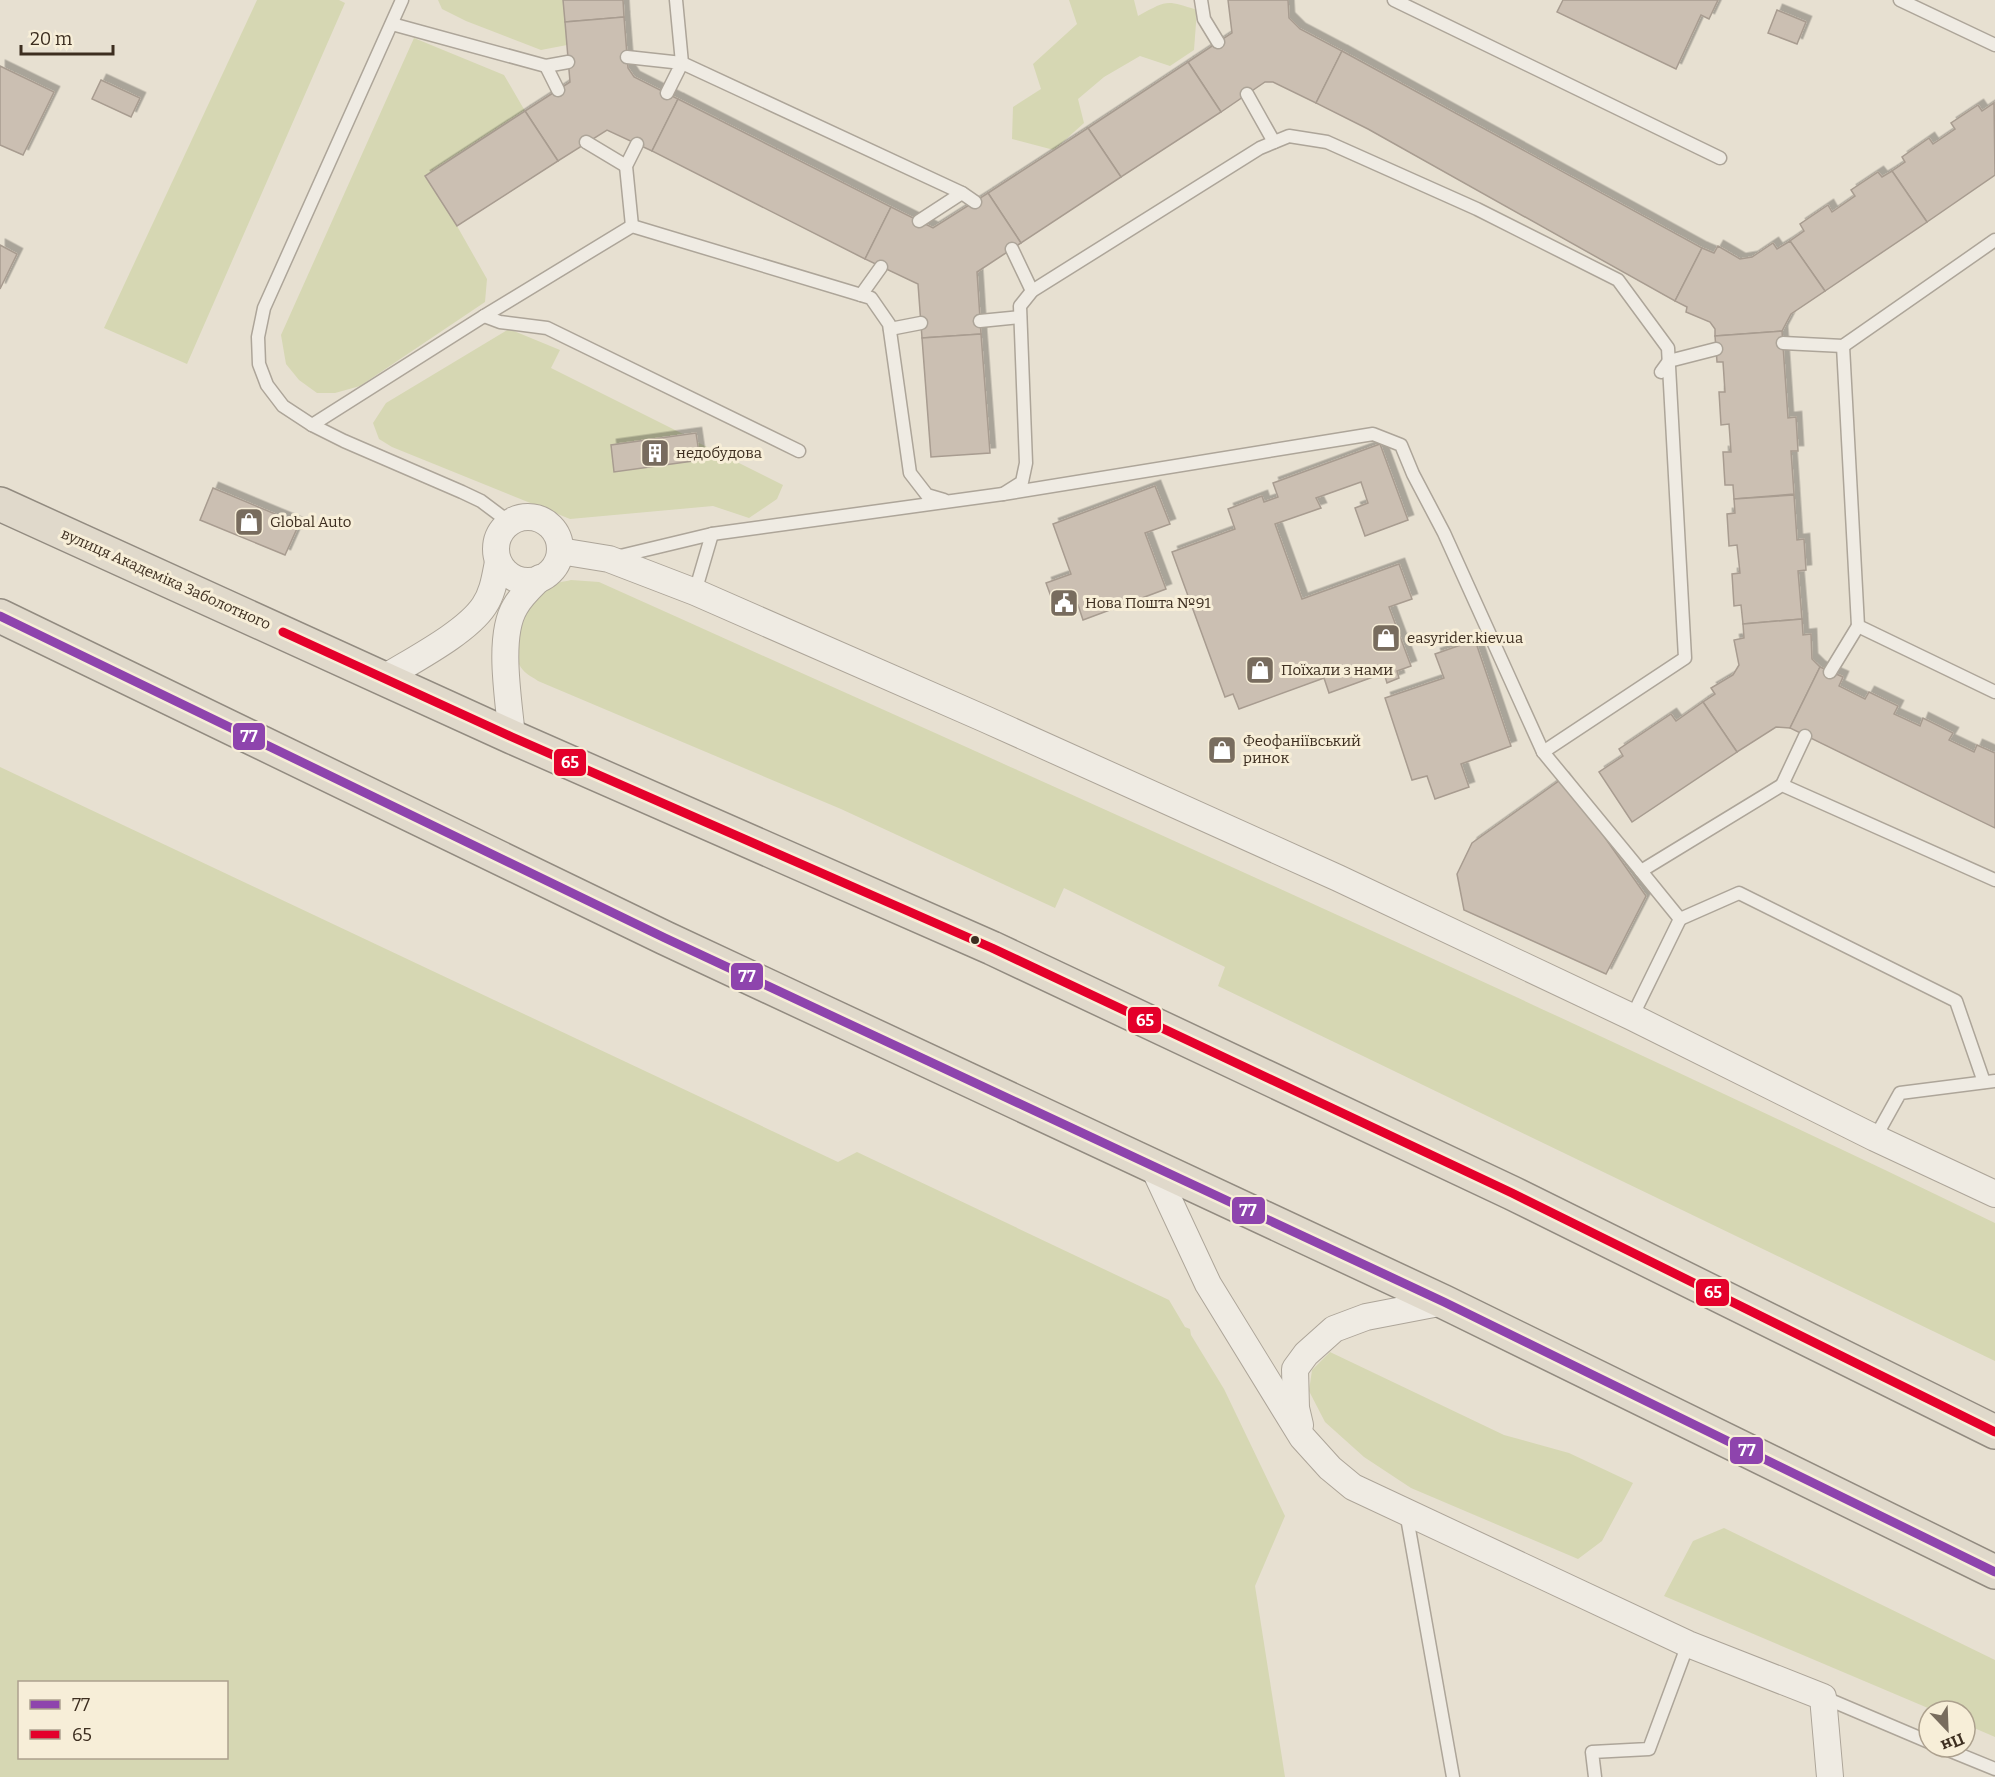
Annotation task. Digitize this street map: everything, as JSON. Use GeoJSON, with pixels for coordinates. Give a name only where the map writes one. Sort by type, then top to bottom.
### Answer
{"type":"FeatureCollection","features":[{"type":"Feature","properties":{"kind":"highway","name":"вулиця Академіка Заболотного"},"geometry":{"type":"LineString","coordinates":[[0,504],[512,736],[992,948],[1512,1192],[1995,1432]]}},
{"type":"Feature","properties":{"kind":"highway"},"geometry":{"type":"LineString","coordinates":[[0,616],[654,932],[1444,1302],[1995,1572]]}},
{"type":"Feature","properties":{"kind":"street"},"geometry":{"type":"LineString","coordinates":[[384,678],[471,623],[486,604],[494,583],[498,562],[497,541],[501,530],[509,522],[519,517],[529,516],[539,518],[555,531],[560,551],[558,561],[552,570],[540,578],[524,581],[513,578],[498,562]]}},
{"type":"Feature","properties":{"kind":"street"},"geometry":{"type":"LineString","coordinates":[[560,551],[609,559],[695,592],[985,719],[1328,873],[1632,1017],[1875,1138],[1995,1194]]}},
{"type":"Feature","properties":{"kind":"street"},"geometry":{"type":"LineString","coordinates":[[512,736],[505,661],[508,629],[514,608],[540,578]]}},
{"type":"Feature","properties":{"kind":"street"},"geometry":{"type":"LineString","coordinates":[[1152,1164],[1208,1284],[1302,1437],[1330,1468],[1353,1487],[1688,1644],[1822,1697],[1830,1777]]}},
{"type":"Feature","properties":{"kind":"street"},"geometry":{"type":"LineString","coordinates":[[1302,1437],[1296,1408],[1295,1369],[1306,1354],[1334,1329],[1366,1317],[1444,1302]]}},
{"type":"Feature","properties":{"kind":"lane"},"geometry":{"type":"LineString","coordinates":[[402,0],[264,308],[258,337],[259,364],[267,385],[283,406],[312,425],[481,501],[509,522]]}},
{"type":"Feature","properties":{"kind":"lane"},"geometry":{"type":"LineString","coordinates":[[667,93],[682,63],[676,0]]}},
{"type":"Feature","properties":{"kind":"lane"},"geometry":{"type":"LineString","coordinates":[[1201,0],[1204,19],[1218,42]]}},
{"type":"Feature","properties":{"kind":"lane"},"geometry":{"type":"LineString","coordinates":[[1394,0],[1720,158]]}},
{"type":"Feature","properties":{"kind":"lane"},"geometry":{"type":"LineString","coordinates":[[1899,0],[1995,45]]}},
{"type":"Feature","properties":{"kind":"lane"},"geometry":{"type":"LineString","coordinates":[[392,24],[546,66],[568,62]]}},
{"type":"Feature","properties":{"kind":"lane"},"geometry":{"type":"LineString","coordinates":[[627,57],[682,63],[962,193],[975,202]]}},
{"type":"Feature","properties":{"kind":"lane"},"geometry":{"type":"LineString","coordinates":[[546,66],[558,90]]}},
{"type":"Feature","properties":{"kind":"lane"},"geometry":{"type":"LineString","coordinates":[[1247,94],[1274,142]]}},
{"type":"Feature","properties":{"kind":"lane"},"geometry":{"type":"LineString","coordinates":[[1003,494],[1022,482],[1026,463],[1020,306],[1032,291],[1260,148],[1289,136],[1327,142],[1477,209],[1618,280],[1668,348],[1685,658],[1543,752]]}},
{"type":"Feature","properties":{"kind":"lane"},"geometry":{"type":"LineString","coordinates":[[586,142],[626,166]]}},
{"type":"Feature","properties":{"kind":"lane"},"geometry":{"type":"LineString","coordinates":[[632,226],[626,166],[637,144]]}},
{"type":"Feature","properties":{"kind":"lane"},"geometry":{"type":"LineString","coordinates":[[919,221],[962,193]]}},
{"type":"Feature","properties":{"kind":"lane"},"geometry":{"type":"LineString","coordinates":[[312,425],[632,226],[871,298],[890,328],[910,473],[927,495],[950,502]]}},
{"type":"Feature","properties":{"kind":"lane"},"geometry":{"type":"LineString","coordinates":[[1783,343],[1843,346],[1995,240]]}},
{"type":"Feature","properties":{"kind":"lane"},"geometry":{"type":"LineString","coordinates":[[1012,249],[1032,291]]}},
{"type":"Feature","properties":{"kind":"lane"},"geometry":{"type":"LineString","coordinates":[[861,295],[881,267]]}},
{"type":"Feature","properties":{"kind":"lane"},"geometry":{"type":"LineString","coordinates":[[484,316],[500,322],[547,328],[799,451]]}},
{"type":"Feature","properties":{"kind":"lane"},"geometry":{"type":"LineString","coordinates":[[980,321],[1020,317]]}},
{"type":"Feature","properties":{"kind":"lane"},"geometry":{"type":"LineString","coordinates":[[890,328],[921,323]]}},
{"type":"Feature","properties":{"kind":"lane"},"geometry":{"type":"LineString","coordinates":[[1830,672],[1858,626],[1843,346]]}},
{"type":"Feature","properties":{"kind":"lane"},"geometry":{"type":"LineString","coordinates":[[1661,372],[1669,361],[1716,349]]}},
{"type":"Feature","properties":{"kind":"lane"},"geometry":{"type":"LineString","coordinates":[[609,559],[712,534],[1003,494],[1373,434],[1401,445],[1413,474],[1444,533],[1543,752],[1680,919]]}},
{"type":"Feature","properties":{"kind":"lane"},"geometry":{"type":"LineString","coordinates":[[695,592],[712,534]]}},
{"type":"Feature","properties":{"kind":"lane"},"geometry":{"type":"LineString","coordinates":[[1858,626],[1995,692]]}},
{"type":"Feature","properties":{"kind":"lane"},"geometry":{"type":"LineString","coordinates":[[1641,871],[1782,785],[1805,736]]}},
{"type":"Feature","properties":{"kind":"lane"},"geometry":{"type":"LineString","coordinates":[[1782,785],[1995,880]]}},
{"type":"Feature","properties":{"kind":"lane"},"geometry":{"type":"LineString","coordinates":[[1632,1017],[1680,919],[1739,893],[1956,1001],[1990,1082],[1900,1093],[1875,1138]]}},
{"type":"Feature","properties":{"kind":"lane"},"geometry":{"type":"LineString","coordinates":[[1406,1512],[1453,1777]]}},
{"type":"Feature","properties":{"kind":"lane"},"geometry":{"type":"LineString","coordinates":[[1595,1777],[1592,1752],[1649,1749],[1688,1644]]}},
{"type":"Feature","properties":{"kind":"lane"},"geometry":{"type":"LineString","coordinates":[[1822,1697],[1917,1737]]}},
{"type":"Feature","properties":{"kind":"lane"},"geometry":{"type":"LineString","coordinates":[[1970,1759],[1995,1769]]}},
{"type":"Feature","properties":{"kind":"green space"},"geometry":{"type":"Polygon","coordinates":[[[257,0],[339,0],[345,3],[187,364],[104,328],[257,0]]]}},
{"type":"Feature","properties":{"kind":"green space"},"geometry":{"type":"Polygon","coordinates":[[[438,0],[563,0],[567,45],[541,50],[466,21],[442,9],[438,0]]]}},
{"type":"Feature","properties":{"kind":"green space"},"geometry":{"type":"Polygon","coordinates":[[[1069,0],[1134,0],[1138,16],[1167,3],[1197,10],[1194,50],[1170,66],[1140,56],[1104,77],[1078,99],[1084,123],[1054,150],[1012,139],[1013,107],[1041,89],[1033,64],[1077,24],[1069,0]]]}},
{"type":"Feature","properties":{"kind":"green space"},"geometry":{"type":"Polygon","coordinates":[[[414,38],[504,75],[525,111],[425,176],[487,279],[485,302],[360,386],[335,393],[317,393],[299,380],[286,364],[281,335],[414,38]]]}},
{"type":"Feature","properties":{"kind":"green space"},"geometry":{"type":"Polygon","coordinates":[[[509,329],[560,350],[551,368],[683,434],[611,445],[615,472],[699,460],[697,442],[783,485],[777,499],[749,518],[713,506],[570,519],[392,447],[379,439],[373,423],[386,403],[509,329]]]}},
{"type":"Feature","properties":{"kind":"green space"},"geometry":{"type":"Polygon","coordinates":[[[571,580],[599,582],[1124,818],[1648,1058],[1995,1223],[1995,1361],[1218,986],[1225,967],[1064,888],[1055,908],[841,809],[538,681],[524,671],[518,660],[517,638],[526,614],[540,594],[556,583],[571,580]]]}},
{"type":"Feature","properties":{"kind":"green space"},"geometry":{"type":"Polygon","coordinates":[[[0,767],[838,1162],[857,1152],[1169,1300],[1185,1327],[1190,1329],[1191,1335],[1224,1389],[1285,1516],[1255,1586],[1285,1777],[0,1777],[0,767]]]}},
{"type":"Feature","properties":{"kind":"green space"},"geometry":{"type":"Polygon","coordinates":[[[1330,1352],[1504,1435],[1569,1453],[1633,1483],[1602,1541],[1578,1559],[1411,1488],[1364,1457],[1325,1422],[1309,1391],[1312,1370],[1330,1352]]]}},
{"type":"Feature","properties":{"kind":"green space"},"geometry":{"type":"Polygon","coordinates":[[[1724,1528],[1995,1660],[1995,1737],[1977,1729],[1977,1699],[1917,1699],[1917,1703],[1664,1596],[1693,1541],[1724,1528]]]}},
{"type":"Feature","properties":{"kind":"building"},"geometry":{"type":"Polygon","coordinates":[[[563,0],[623,0],[624,17],[565,22],[563,0]]]}},
{"type":"Feature","properties":{"kind":"building"},"geometry":{"type":"Polygon","coordinates":[[[1228,0],[1288,0],[1289,18],[1300,29],[1342,51],[1316,103],[1273,82],[1265,82],[1221,112],[1188,62],[1232,33],[1228,0]]]}},
{"type":"Feature","properties":{"kind":"building"},"geometry":{"type":"Polygon","coordinates":[[[1563,0],[1718,0],[1709,19],[1701,15],[1676,69],[1557,12],[1563,0]]]}},
{"type":"Feature","properties":{"kind":"building"},"geometry":{"type":"Polygon","coordinates":[[[1777,10],[1806,22],[1797,44],[1768,33],[1777,10]]]}},
{"type":"Feature","properties":{"kind":"building"},"geometry":{"type":"Polygon","coordinates":[[[624,17],[628,68],[634,77],[678,99],[652,151],[607,130],[558,161],[525,111],[570,82],[565,22],[624,17]]]}},
{"type":"Feature","properties":{"kind":"building"},"geometry":{"type":"Polygon","coordinates":[[[1342,51],[1702,248],[1675,301],[1368,129],[1316,103],[1342,51]]]}},
{"type":"Feature","properties":{"kind":"building"},"geometry":{"type":"Polygon","coordinates":[[[1188,62],[1221,112],[1121,177],[1088,128],[1188,62]]]}},
{"type":"Feature","properties":{"kind":"building"},"geometry":{"type":"Polygon","coordinates":[[[0,66],[54,92],[23,155],[0,145],[0,66]]]}},
{"type":"Feature","properties":{"kind":"building"},"geometry":{"type":"Polygon","coordinates":[[[101,80],[140,98],[131,117],[92,99],[101,80]]]}},
{"type":"Feature","properties":{"kind":"building"},"geometry":{"type":"Polygon","coordinates":[[[678,99],[891,207],[865,259],[652,151],[678,99]]]}},
{"type":"Feature","properties":{"kind":"building"},"geometry":{"type":"Polygon","coordinates":[[[1994,103],[1995,175],[1927,222],[1892,171],[1905,162],[1902,157],[1929,138],[1933,144],[1955,129],[1951,123],[1978,105],[1982,111],[1994,103]]]}},
{"type":"Feature","properties":{"kind":"building"},"geometry":{"type":"Polygon","coordinates":[[[525,111],[558,161],[457,226],[425,176],[525,111]]]}},
{"type":"Feature","properties":{"kind":"building"},"geometry":{"type":"Polygon","coordinates":[[[1088,128],[1121,177],[1021,243],[988,193],[1088,128]]]}},
{"type":"Feature","properties":{"kind":"building"},"geometry":{"type":"Polygon","coordinates":[[[1892,171],[1927,222],[1825,291],[1790,241],[1804,231],[1800,224],[1828,205],[1832,212],[1855,196],[1851,190],[1878,172],[1882,177],[1892,171]]]}},
{"type":"Feature","properties":{"kind":"building"},"geometry":{"type":"Polygon","coordinates":[[[988,193],[1021,243],[977,272],[981,334],[922,338],[918,284],[865,259],[891,207],[933,228],[988,193]]]}},
{"type":"Feature","properties":{"kind":"building"},"geometry":{"type":"Polygon","coordinates":[[[1790,241],[1825,291],[1791,314],[1782,331],[1715,336],[1715,329],[1710,322],[1686,312],[1687,307],[1675,301],[1702,248],[1714,253],[1718,246],[1740,259],[1752,257],[1773,243],[1777,249],[1790,241]]]}},
{"type":"Feature","properties":{"kind":"building"},"geometry":{"type":"Polygon","coordinates":[[[0,245],[17,254],[0,289],[0,245]]]}},
{"type":"Feature","properties":{"kind":"building"},"geometry":{"type":"Polygon","coordinates":[[[1782,331],[1788,418],[1796,417],[1798,451],[1791,451],[1794,494],[1734,499],[1733,485],[1725,485],[1723,452],[1731,452],[1729,424],[1721,425],[1719,392],[1725,392],[1723,362],[1717,362],[1715,336],[1782,331]]]}},
{"type":"Feature","properties":{"kind":"building"},"geometry":{"type":"Polygon","coordinates":[[[981,334],[990,453],[931,457],[922,338],[981,334]]]}},
{"type":"Feature","properties":{"kind":"building","name":"недобудова"},"geometry":{"type":"Polygon","coordinates":[[[696,433],[700,460],[614,472],[611,445],[696,433]]]}},
{"type":"Feature","properties":{"kind":"building"},"geometry":{"type":"Polygon","coordinates":[[[1380,444],[1408,520],[1365,536],[1355,508],[1368,503],[1361,482],[1316,498],[1321,508],[1275,524],[1302,599],[1399,564],[1412,599],[1389,607],[1411,666],[1397,671],[1399,678],[1387,683],[1384,673],[1329,693],[1324,678],[1239,709],[1233,694],[1225,697],[1172,552],[1235,529],[1228,509],[1262,496],[1264,502],[1278,497],[1273,483],[1380,444]]]}},
{"type":"Feature","properties":{"kind":"building"},"geometry":{"type":"Polygon","coordinates":[[[1155,486],[1170,524],[1145,533],[1166,589],[1083,620],[1078,605],[1057,613],[1046,583],[1071,574],[1053,524],[1155,486]]]}},
{"type":"Feature","properties":{"kind":"building","name":"Global Auto"},"geometry":{"type":"Polygon","coordinates":[[[213,488],[299,524],[285,555],[200,520],[213,488]]]}},
{"type":"Feature","properties":{"kind":"building"},"geometry":{"type":"Polygon","coordinates":[[[1794,495],[1797,540],[1804,539],[1806,570],[1798,571],[1802,619],[1743,624],[1741,605],[1734,606],[1732,574],[1740,573],[1737,545],[1729,546],[1727,514],[1735,513],[1734,499],[1794,495]]]}},
{"type":"Feature","properties":{"kind":"building"},"geometry":{"type":"Polygon","coordinates":[[[1802,619],[1803,635],[1811,634],[1812,659],[1820,667],[1790,728],[1776,727],[1737,752],[1703,702],[1715,694],[1711,688],[1733,675],[1739,665],[1734,640],[1744,638],[1743,624],[1802,619]]]}},
{"type":"Feature","properties":{"kind":"building"},"geometry":{"type":"Polygon","coordinates":[[[1475,640],[1511,746],[1461,764],[1469,787],[1435,799],[1427,776],[1412,780],[1385,698],[1444,678],[1435,654],[1475,640]]]}},
{"type":"Feature","properties":{"kind":"building"},"geometry":{"type":"Polygon","coordinates":[[[1820,667],[1843,677],[1839,686],[1865,699],[1869,692],[1898,706],[1894,714],[1920,726],[1923,718],[1953,733],[1949,740],[1974,752],[1977,745],[1995,753],[1995,828],[1790,728],[1820,667]]]}},
{"type":"Feature","properties":{"kind":"building"},"geometry":{"type":"Polygon","coordinates":[[[1703,702],[1737,752],[1632,822],[1599,772],[1623,756],[1619,749],[1671,714],[1676,721],[1703,702]]]}},
{"type":"Feature","properties":{"kind":"building"},"geometry":{"type":"Polygon","coordinates":[[[1563,778],[1646,896],[1606,974],[1464,910],[1457,874],[1472,843],[1563,778]]]}},
{"type":"Feature","properties":{"kind":"transit line","name":"77"},"geometry":{"type":"LineString","coordinates":[[0,616],[665,938],[1444,1302],[1995,1572]]}},
{"type":"Feature","properties":{"kind":"transit line","name":"65"},"geometry":{"type":"LineString","coordinates":[[283,632],[512,737],[992,948],[1512,1193],[1995,1432]]}},
{"type":"Feature","properties":{"kind":"place","name":"недобудова"},"geometry":{"type":"Point","coordinates":[655,453]}},
{"type":"Feature","properties":{"kind":"place","name":"Global Auto"},"geometry":{"type":"Point","coordinates":[249,522]}},
{"type":"Feature","properties":{"kind":"place","name":"Нова Пошта №91"},"geometry":{"type":"Point","coordinates":[1064,603]}},
{"type":"Feature","properties":{"kind":"place","name":"easyrider.kiev.ua"},"geometry":{"type":"Point","coordinates":[1386,638]}},
{"type":"Feature","properties":{"kind":"place","name":"Поїхали з нами"},"geometry":{"type":"Point","coordinates":[1260,670]}},
{"type":"Feature","properties":{"kind":"place","name":"Феофаніївський ринок"},"geometry":{"type":"Point","coordinates":[1222,750]}}]}
